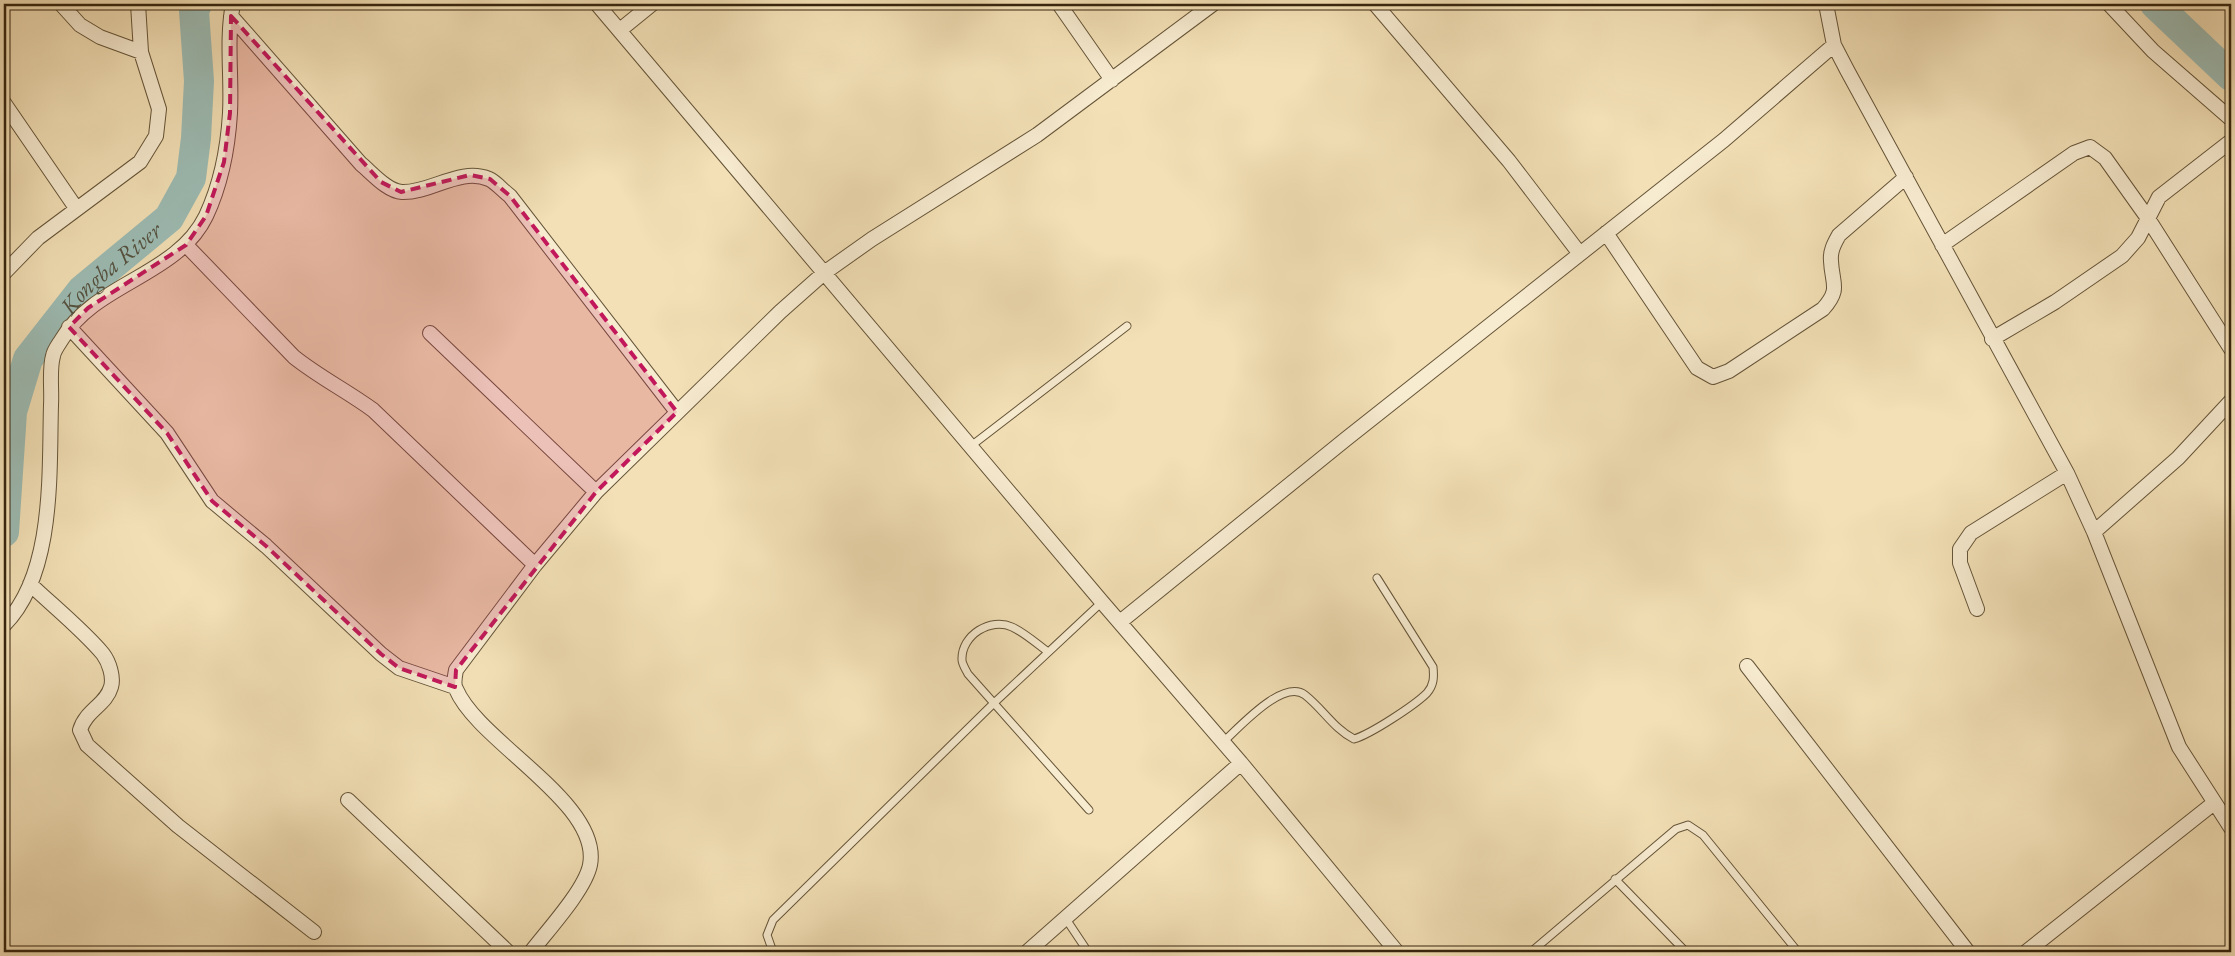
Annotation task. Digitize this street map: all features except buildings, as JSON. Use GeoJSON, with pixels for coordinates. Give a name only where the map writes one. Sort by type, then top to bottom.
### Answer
{"type":"FeatureCollection","features":[{"type":"Feature","properties":{"kind":"street"},"geometry":{"type":"LineString","coordinates":[[61,4],[80,25],[100,37],[141,52]]}},
{"type":"Feature","properties":{"kind":"street"},"geometry":{"type":"LineString","coordinates":[[4,273],[38,238],[140,162],[156,136],[159,109],[141,52],[138,4]]}},
{"type":"Feature","properties":{"kind":"street"},"geometry":{"type":"LineString","coordinates":[[597,4],[1102,602],[1241,763],[1397,952]]}},
{"type":"Feature","properties":{"kind":"street"},"geometry":{"type":"LineString","coordinates":[[620,30],[652,4]]}},
{"type":"Feature","properties":{"kind":"street"},"geometry":{"type":"LineString","coordinates":[[1059,4],[1112,80]]}},
{"type":"Feature","properties":{"kind":"street"},"geometry":{"type":"LineString","coordinates":[[531,952],[584,882],[590,866],[591,850],[584,826],[556,794],[465,706],[455,687],[456,670],[535,565],[596,492],[780,312],[824,273],[872,239],[1037,135],[1214,4]]}},
{"type":"Feature","properties":{"kind":"street"},"geometry":{"type":"LineString","coordinates":[[1375,4],[1509,161],[1580,254]]}},
{"type":"Feature","properties":{"kind":"street"},"geometry":{"type":"LineString","coordinates":[[1826,4],[1834,45],[1992,339],[2067,473],[2094,532],[2179,747],[2224,816],[2026,952]]}},
{"type":"Feature","properties":{"kind":"street"},"geometry":{"type":"LineString","coordinates":[[2109,4],[2153,51],[2231,119]]}},
{"type":"Feature","properties":{"kind":"street"},"geometry":{"type":"LineString","coordinates":[[4,625],[30,584],[43,545],[47,505],[53,355],[70,327],[88,308],[186,245],[206,216],[224,162],[230,113],[232,10]]}},
{"type":"Feature","properties":{"kind":"street"},"geometry":{"type":"LineString","coordinates":[[232,10],[362,164],[381,182],[401,192],[420,190],[470,175],[490,179],[510,196],[677,412]]}},
{"type":"Feature","properties":{"kind":"street"},"geometry":{"type":"LineString","coordinates":[[1120,622],[1353,433],[1724,140],[1834,45]]}},
{"type":"Feature","properties":{"kind":"street"},"geometry":{"type":"LineString","coordinates":[[4,103],[76,208]]}},
{"type":"Feature","properties":{"kind":"street"},"geometry":{"type":"LineString","coordinates":[[1992,339],[2055,302],[2122,256],[2138,238],[2147,217],[2159,197],[2231,141]]}},
{"type":"Feature","properties":{"kind":"street"},"geometry":{"type":"LineString","coordinates":[[1942,245],[2074,153],[2090,147],[2105,158],[2147,217],[2231,349]]}},
{"type":"Feature","properties":{"kind":"street"},"geometry":{"type":"LineString","coordinates":[[1606,234],[1697,368],[1713,377],[1729,371],[1823,309],[1832,299],[1835,287],[1831,261],[1832,248],[1839,235],[1906,177]]}},
{"type":"Feature","properties":{"kind":"street"},"geometry":{"type":"LineString","coordinates":[[186,245],[294,357],[314,373],[350,393],[373,410],[535,565]]}},
{"type":"Feature","properties":{"kind":"street"},"geometry":{"type":"LineString","coordinates":[[70,327],[167,433],[212,501],[218,507],[266,546],[398,668],[455,687]]}},
{"type":"Feature","properties":{"kind":"street"},"geometry":{"type":"LineString","coordinates":[[430,333],[596,492]]}},
{"type":"Feature","properties":{"kind":"street"},"geometry":{"type":"LineString","coordinates":[[2094,532],[2178,458],[2231,401]]}},
{"type":"Feature","properties":{"kind":"street"},"geometry":{"type":"LineString","coordinates":[[1977,609],[1960,564],[1960,549],[1971,533],[2067,473]]}},
{"type":"Feature","properties":{"kind":"street"},"geometry":{"type":"LineString","coordinates":[[30,584],[104,655],[112,673],[112,686],[105,699],[84,719],[80,730],[87,744],[185,832],[314,932]]}},
{"type":"Feature","properties":{"kind":"street"},"geometry":{"type":"LineString","coordinates":[[1748,666],[1968,952]]}},
{"type":"Feature","properties":{"kind":"street"},"geometry":{"type":"LineString","coordinates":[[1026,952],[1066,919],[1241,763]]}},
{"type":"Feature","properties":{"kind":"street"},"geometry":{"type":"LineString","coordinates":[[348,800],[508,952]]}},
{"type":"Feature","properties":{"kind":"lane"},"geometry":{"type":"LineString","coordinates":[[971,446],[1127,326]]}},
{"type":"Feature","properties":{"kind":"lane"},"geometry":{"type":"LineString","coordinates":[[1223,742],[1276,696],[1290,691],[1304,694],[1342,733],[1354,739],[1369,734],[1427,692],[1434,680],[1433,667],[1378,578]]}},
{"type":"Feature","properties":{"kind":"lane"},"geometry":{"type":"LineString","coordinates":[[773,952],[767,936],[773,920],[994,703],[1102,602]]}},
{"type":"Feature","properties":{"kind":"lane"},"geometry":{"type":"LineString","coordinates":[[1048,652],[1012,627],[994,623],[977,631],[965,646],[962,660],[968,674],[1089,810]]}},
{"type":"Feature","properties":{"kind":"lane"},"geometry":{"type":"LineString","coordinates":[[1531,952],[1676,829],[1688,825],[1703,835],[1798,952]]}},
{"type":"Feature","properties":{"kind":"lane"},"geometry":{"type":"LineString","coordinates":[[1615,879],[1686,952]]}},
{"type":"Feature","properties":{"kind":"lane"},"geometry":{"type":"LineString","coordinates":[[1066,919],[1088,952]]}},
{"type":"Feature","properties":{"kind":"highlighted area"},"geometry":{"type":"Polygon","coordinates":[[[231,16],[381,182],[401,192],[470,175],[490,179],[510,196],[677,412],[596,492],[456,670],[455,687],[399,668],[381,654],[266,546],[212,501],[167,433],[69,327],[88,308],[186,245],[206,216],[224,162],[230,113],[231,16]]]}},
{"type":"Feature","properties":{"kind":"waterway","name":"Kongba River"},"geometry":{"type":"LineString","coordinates":[[4,532],[12,412],[28,359],[82,290],[169,218],[191,178],[196,138],[199,81],[194,11],[197,4]]}},
{"type":"Feature","properties":{"kind":"waterway","name":"Kongba River"},"geometry":{"type":"LineString","coordinates":[[2155,4],[2231,76]]}}]}
